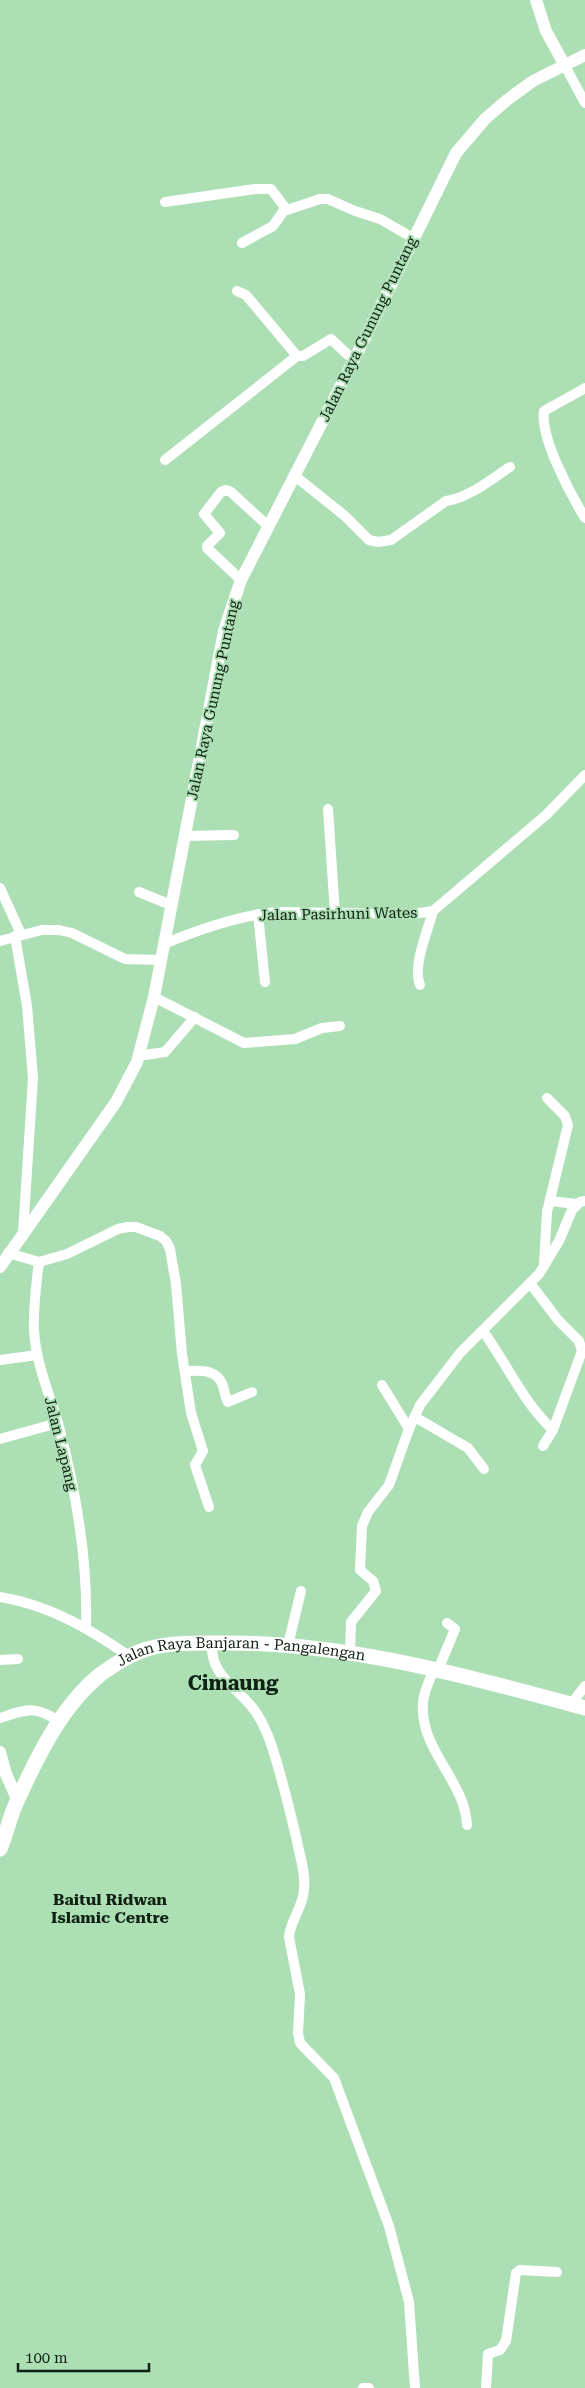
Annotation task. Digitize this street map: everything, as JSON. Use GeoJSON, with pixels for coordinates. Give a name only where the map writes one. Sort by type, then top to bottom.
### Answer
{"type":"FeatureCollection","features":[{"type":"Feature","properties":{"kind":"main road","name":"Jalan Raya Banjaran - Pangalengan"},"geometry":{"type":"LineString","coordinates":[[0,1848],[17,1799],[60,1722],[86,1688],[101,1674],[129,1656],[160,1646],[212,1643],[266,1643],[350,1652],[436,1669],[578,1706]]}},
{"type":"Feature","properties":{"kind":"street"},"geometry":{"type":"LineString","coordinates":[[536,0],[546,31],[585,104]]}},
{"type":"Feature","properties":{"kind":"street","name":"Jalan Raya Gunung Puntang"},"geometry":{"type":"LineString","coordinates":[[0,1267],[8,1253],[68,1173],[116,1102],[129,1079],[138,1056],[154,996],[224,631],[241,580],[355,358],[456,153],[470,135],[507,100],[564,64],[585,55]]}},
{"type":"Feature","properties":{"kind":"street"},"geometry":{"type":"LineString","coordinates":[[164,202],[268,189],[275,192],[285,209]]}},
{"type":"Feature","properties":{"kind":"street"},"geometry":{"type":"LineString","coordinates":[[285,209],[290,210],[320,199],[328,199],[355,211],[380,219],[413,238]]}},
{"type":"Feature","properties":{"kind":"street"},"geometry":{"type":"LineString","coordinates":[[242,243],[273,226],[285,209]]}},
{"type":"Feature","properties":{"kind":"street"},"geometry":{"type":"LineString","coordinates":[[237,291],[246,295],[298,356]]}},
{"type":"Feature","properties":{"kind":"street"},"geometry":{"type":"LineString","coordinates":[[165,460],[298,356],[303,356],[332,338],[348,355],[355,358]]}},
{"type":"Feature","properties":{"kind":"street"},"geometry":{"type":"LineString","coordinates":[[585,388],[562,402],[548,407],[544,411],[543,416],[549,442],[564,478],[585,518]]}},
{"type":"Feature","properties":{"kind":"street"},"geometry":{"type":"LineString","coordinates":[[295,476],[345,516],[369,540],[378,542],[391,540],[446,501],[456,500],[510,467]]}},
{"type":"Feature","properties":{"kind":"street"},"geometry":{"type":"LineString","coordinates":[[241,580],[207,548],[220,533],[204,514],[221,492],[226,490],[231,492],[269,527]]}},
{"type":"Feature","properties":{"kind":"street","name":"Jalan Pasirhuni Wates"},"geometry":{"type":"LineString","coordinates":[[164,944],[206,928],[258,914],[413,914],[433,911],[546,815],[585,775]]}},
{"type":"Feature","properties":{"kind":"street"},"geometry":{"type":"LineString","coordinates":[[328,809],[335,914]]}},
{"type":"Feature","properties":{"kind":"street"},"geometry":{"type":"LineString","coordinates":[[184,836],[234,835]]}},
{"type":"Feature","properties":{"kind":"street"},"geometry":{"type":"LineString","coordinates":[[0,888],[18,935],[27,1006],[33,1078],[23,1233]]}},
{"type":"Feature","properties":{"kind":"street"},"geometry":{"type":"LineString","coordinates":[[139,892],[171,905]]}},
{"type":"Feature","properties":{"kind":"street"},"geometry":{"type":"LineString","coordinates":[[420,985],[417,979],[418,967],[433,911]]}},
{"type":"Feature","properties":{"kind":"street"},"geometry":{"type":"LineString","coordinates":[[258,914],[265,982]]}},
{"type":"Feature","properties":{"kind":"street"},"geometry":{"type":"LineString","coordinates":[[0,941],[42,930],[59,930],[72,933],[125,959],[160,960]]}},
{"type":"Feature","properties":{"kind":"street"},"geometry":{"type":"LineString","coordinates":[[154,996],[233,1038],[252,1044],[294,1039],[322,1028],[340,1026]]}},
{"type":"Feature","properties":{"kind":"street"},"geometry":{"type":"LineString","coordinates":[[138,1056],[165,1052],[195,1017]]}},
{"type":"Feature","properties":{"kind":"street"},"geometry":{"type":"LineString","coordinates":[[544,1265],[550,1201],[568,1125],[565,1116],[547,1098]]}},
{"type":"Feature","properties":{"kind":"street"},"geometry":{"type":"LineString","coordinates":[[550,1201],[581,1203]]}},
{"type":"Feature","properties":{"kind":"street"},"geometry":{"type":"LineString","coordinates":[[350,1652],[351,1622],[376,1590],[373,1581],[360,1570],[362,1526],[368,1512],[389,1485],[415,1417],[439,1379],[460,1353],[530,1283],[544,1265],[559,1241],[572,1210],[581,1203]]}},
{"type":"Feature","properties":{"kind":"street"},"geometry":{"type":"LineString","coordinates":[[8,1253],[38,1262],[67,1254],[118,1229],[128,1227],[136,1227],[160,1236],[170,1249],[173,1259],[191,1413],[203,1451],[197,1459],[196,1472],[209,1507]]}},
{"type":"Feature","properties":{"kind":"street","name":"Jalan Lapang"},"geometry":{"type":"LineString","coordinates":[[38,1262],[34,1330],[37,1355],[58,1423],[82,1536],[87,1588],[86,1626]]}},
{"type":"Feature","properties":{"kind":"street"},"geometry":{"type":"LineString","coordinates":[[530,1283],[581,1346],[580,1361],[553,1430],[543,1446]]}},
{"type":"Feature","properties":{"kind":"street"},"geometry":{"type":"LineString","coordinates":[[482,1331],[497,1351],[514,1382],[539,1416],[553,1430]]}},
{"type":"Feature","properties":{"kind":"street"},"geometry":{"type":"LineString","coordinates":[[0,1360],[37,1355]]}},
{"type":"Feature","properties":{"kind":"street"},"geometry":{"type":"LineString","coordinates":[[185,1371],[202,1371],[216,1375],[221,1381],[228,1402],[252,1392]]}},
{"type":"Feature","properties":{"kind":"street"},"geometry":{"type":"LineString","coordinates":[[382,1385],[409,1429]]}},
{"type":"Feature","properties":{"kind":"street"},"geometry":{"type":"LineString","coordinates":[[415,1417],[452,1436],[468,1448],[484,1469]]}},
{"type":"Feature","properties":{"kind":"street"},"geometry":{"type":"LineString","coordinates":[[0,1439],[58,1423]]}},
{"type":"Feature","properties":{"kind":"street"},"geometry":{"type":"LineString","coordinates":[[285,1644],[301,1591]]}},
{"type":"Feature","properties":{"kind":"street"},"geometry":{"type":"LineString","coordinates":[[0,1597],[44,1609],[86,1626],[129,1656]]}},
{"type":"Feature","properties":{"kind":"street"},"geometry":{"type":"LineString","coordinates":[[447,1623],[456,1630],[423,1700],[428,1737],[438,1758],[452,1778],[466,1813],[467,1825]]}},
{"type":"Feature","properties":{"kind":"street"},"geometry":{"type":"LineString","coordinates":[[212,1643],[214,1663],[218,1673],[255,1711],[264,1727],[286,1793],[301,1860],[305,1889],[289,1937],[300,1994],[299,2039],[307,2052],[334,2078],[383,2208],[409,2302],[415,2388]]}},
{"type":"Feature","properties":{"kind":"street"},"geometry":{"type":"LineString","coordinates":[[0,1660],[18,1659]]}},
{"type":"Feature","properties":{"kind":"street"},"geometry":{"type":"LineString","coordinates":[[578,1706],[585,1686]]}},
{"type":"Feature","properties":{"kind":"street"},"geometry":{"type":"LineString","coordinates":[[0,1718],[27,1710],[39,1710],[60,1722]]}},
{"type":"Feature","properties":{"kind":"street"},"geometry":{"type":"LineString","coordinates":[[0,1752],[6,1774],[17,1799]]}},
{"type":"Feature","properties":{"kind":"street"},"geometry":{"type":"LineString","coordinates":[[486,2388],[488,2354],[500,2350],[506,2341],[516,2273],[520,2270],[557,2272]]}},
{"type":"Feature","properties":{"kind":"street"},"geometry":{"type":"LineString","coordinates":[[363,2388],[369,2388]]}},
{"type":"Feature","properties":{"kind":"district","name":"Cimaung"},"geometry":{"type":"Point","coordinates":[233,1683]}},
{"type":"Feature","properties":{"kind":"district","name":"Baitul Ridwan Islamic Centre"},"geometry":{"type":"Point","coordinates":[110,1908]}}]}
